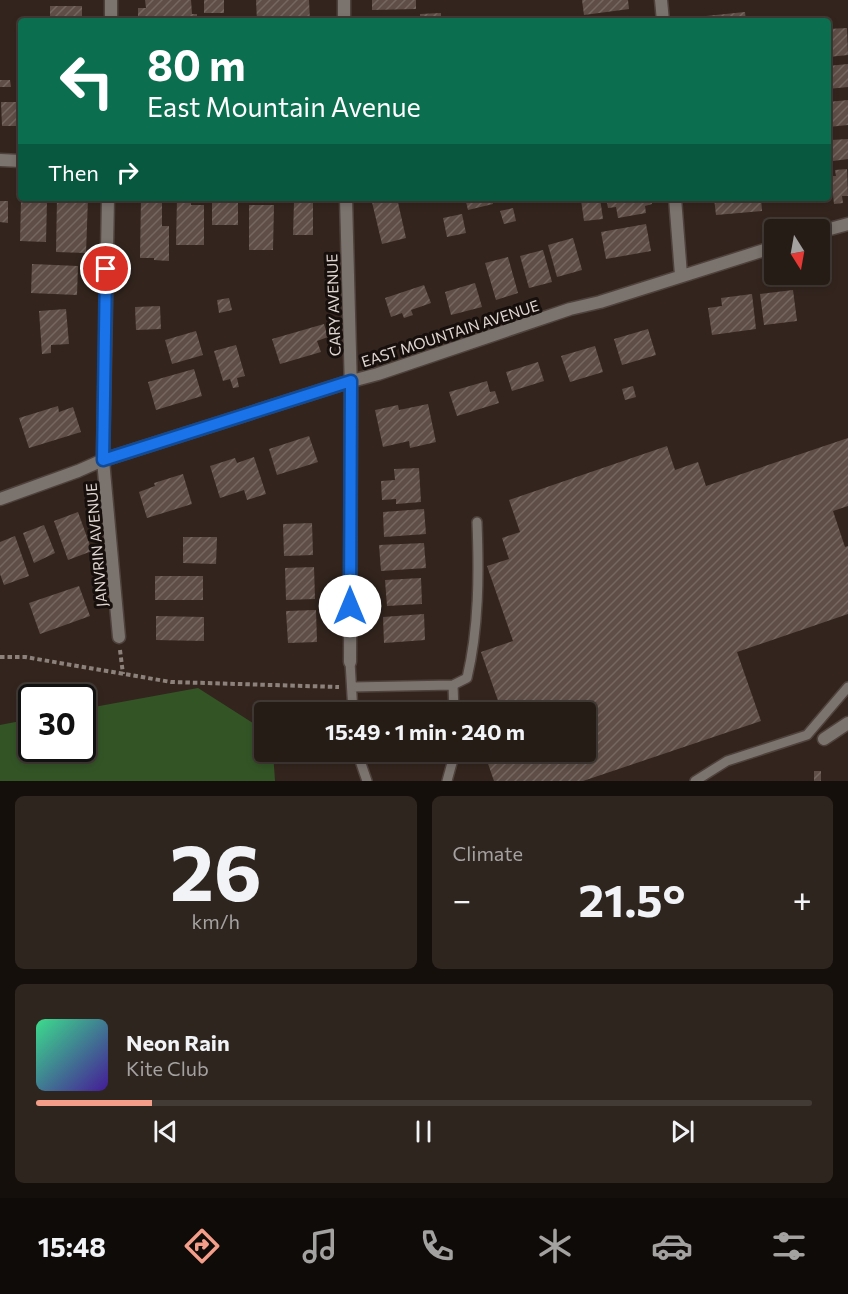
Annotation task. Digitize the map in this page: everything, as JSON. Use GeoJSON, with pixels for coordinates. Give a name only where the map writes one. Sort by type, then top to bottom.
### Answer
{"type":"FeatureCollection","features":[{"type":"Feature","properties":{"kind":"street"},"geometry":{"type":"LineString","coordinates":[[111,0],[111,18]]}},
{"type":"Feature","properties":{"kind":"street"},"geometry":{"type":"LineString","coordinates":[[344,0],[344,18]]}},
{"type":"Feature","properties":{"kind":"street"},"geometry":{"type":"LineString","coordinates":[[661,0],[663,18]]}},
{"type":"Feature","properties":{"kind":"street"},"geometry":{"type":"LineString","coordinates":[[0,160],[18,161]]}},
{"type":"Feature","properties":{"kind":"street","name":"JANVRIN AVENUE"},"geometry":{"type":"LineString","coordinates":[[108,201],[103,460],[119,637]]}},
{"type":"Feature","properties":{"kind":"street","name":"CARY AVENUE"},"geometry":{"type":"LineString","coordinates":[[346,201],[351,381],[350,662]]}},
{"type":"Feature","properties":{"kind":"street"},"geometry":{"type":"LineString","coordinates":[[675,201],[681,275]]}},
{"type":"Feature","properties":{"kind":"street"},"geometry":{"type":"LineString","coordinates":[[830,229],[848,224]]}},
{"type":"Feature","properties":{"kind":"street","name":"EAST MOUNTAIN AVENUE"},"geometry":{"type":"LineString","coordinates":[[0,499],[103,460],[378,374],[570,309],[600,302],[764,249]]}},
{"type":"Feature","properties":{"kind":"street"},"geometry":{"type":"LineString","coordinates":[[824,739],[848,723]]}},
{"type":"Feature","properties":{"kind":"lane"},"geometry":{"type":"LineString","coordinates":[[352,687],[453,685],[467,678],[476,617],[477,522]]}},
{"type":"Feature","properties":{"kind":"lane"},"geometry":{"type":"LineString","coordinates":[[350,662],[353,702]]}},
{"type":"Feature","properties":{"kind":"lane"},"geometry":{"type":"LineString","coordinates":[[453,685],[454,702]]}},
{"type":"Feature","properties":{"kind":"lane"},"geometry":{"type":"LineString","coordinates":[[694,781],[728,761],[807,735],[848,687]]}},
{"type":"Feature","properties":{"kind":"lane"},"geometry":{"type":"LineString","coordinates":[[360,762],[367,781]]}},
{"type":"Feature","properties":{"kind":"lane"},"geometry":{"type":"LineString","coordinates":[[447,781],[452,762]]}},
{"type":"Feature","properties":{"kind":"path"},"geometry":{"type":"LineString","coordinates":[[119,637],[123,674]]}},
{"type":"Feature","properties":{"kind":"path"},"geometry":{"type":"LineString","coordinates":[[0,657],[25,657],[171,682],[352,687]]}},
{"type":"Feature","properties":{"kind":"green space"},"geometry":{"type":"Polygon","coordinates":[[[198,688],[254,724],[254,762],[274,762],[275,781],[0,781],[0,725],[18,722],[18,762],[96,762],[96,707],[198,688]]]}},
{"type":"Feature","properties":{"kind":"building"},"geometry":{"type":"Polygon","coordinates":[[[145,0],[191,0],[192,14],[197,14],[197,18],[138,18],[138,8],[146,8],[145,0]]]}},
{"type":"Feature","properties":{"kind":"building"},"geometry":{"type":"Polygon","coordinates":[[[204,0],[224,0],[224,13],[204,13],[204,0]]]}},
{"type":"Feature","properties":{"kind":"building"},"geometry":{"type":"Polygon","coordinates":[[[256,0],[309,0],[310,18],[257,18],[256,0]]]}},
{"type":"Feature","properties":{"kind":"building"},"geometry":{"type":"Polygon","coordinates":[[[372,0],[416,0],[416,9],[372,10],[372,0]]]}},
{"type":"Feature","properties":{"kind":"building"},"geometry":{"type":"Polygon","coordinates":[[[582,0],[628,0],[629,9],[584,15],[582,0]]]}},
{"type":"Feature","properties":{"kind":"building"},"geometry":{"type":"Polygon","coordinates":[[[50,6],[82,6],[82,18],[50,18],[50,6]]]}},
{"type":"Feature","properties":{"kind":"building"},"geometry":{"type":"Polygon","coordinates":[[[745,12],[746,18],[706,18],[706,16],[745,12]]]}},
{"type":"Feature","properties":{"kind":"building"},"geometry":{"type":"Polygon","coordinates":[[[441,13],[441,18],[420,18],[420,14],[441,13]]]}},
{"type":"Feature","properties":{"kind":"building"},"geometry":{"type":"Polygon","coordinates":[[[847,28],[848,55],[831,57],[831,29],[847,28]]]}},
{"type":"Feature","properties":{"kind":"building"},"geometry":{"type":"Polygon","coordinates":[[[848,64],[848,87],[831,89],[831,66],[848,64]]]}},
{"type":"Feature","properties":{"kind":"building"},"geometry":{"type":"Polygon","coordinates":[[[0,80],[10,80],[11,87],[0,87],[0,80]]]}},
{"type":"Feature","properties":{"kind":"building"},"geometry":{"type":"Polygon","coordinates":[[[848,100],[848,125],[831,127],[831,102],[848,100]]]}},
{"type":"Feature","properties":{"kind":"building"},"geometry":{"type":"Polygon","coordinates":[[[1,102],[18,102],[18,126],[2,126],[1,102]]]}},
{"type":"Feature","properties":{"kind":"building"},"geometry":{"type":"Polygon","coordinates":[[[848,139],[848,159],[833,161],[831,140],[848,139]]]}},
{"type":"Feature","properties":{"kind":"building"},"geometry":{"type":"Polygon","coordinates":[[[847,169],[848,196],[842,196],[843,203],[834,204],[831,176],[836,176],[835,170],[847,169]]]}},
{"type":"Feature","properties":{"kind":"building"},"geometry":{"type":"Polygon","coordinates":[[[0,201],[8,201],[8,223],[0,222],[0,201]]]}},
{"type":"Feature","properties":{"kind":"building"},"geometry":{"type":"Polygon","coordinates":[[[21,201],[47,201],[46,242],[20,241],[21,201]]]}},
{"type":"Feature","properties":{"kind":"building"},"geometry":{"type":"Polygon","coordinates":[[[57,201],[88,201],[86,253],[56,252],[57,201]]]}},
{"type":"Feature","properties":{"kind":"building"},"geometry":{"type":"Polygon","coordinates":[[[141,201],[162,201],[162,226],[169,226],[169,261],[140,258],[141,201]]]}},
{"type":"Feature","properties":{"kind":"building"},"geometry":{"type":"Polygon","coordinates":[[[177,201],[191,201],[191,205],[204,205],[204,245],[176,245],[177,201]]]}},
{"type":"Feature","properties":{"kind":"building"},"geometry":{"type":"Polygon","coordinates":[[[212,201],[238,201],[238,225],[212,225],[212,201]]]}},
{"type":"Feature","properties":{"kind":"building"},"geometry":{"type":"Polygon","coordinates":[[[372,201],[398,201],[406,238],[382,244],[372,201]]]}},
{"type":"Feature","properties":{"kind":"building"},"geometry":{"type":"Polygon","coordinates":[[[466,201],[492,201],[493,204],[468,210],[466,201]]]}},
{"type":"Feature","properties":{"kind":"building"},"geometry":{"type":"Polygon","coordinates":[[[581,201],[600,201],[603,219],[584,221],[581,201]]]}},
{"type":"Feature","properties":{"kind":"building"},"geometry":{"type":"Polygon","coordinates":[[[607,201],[652,201],[652,204],[645,206],[646,213],[618,218],[616,207],[608,208],[607,201]]]}},
{"type":"Feature","properties":{"kind":"building"},"geometry":{"type":"Polygon","coordinates":[[[714,201],[761,201],[762,211],[716,215],[714,201]]]}},
{"type":"Feature","properties":{"kind":"building"},"geometry":{"type":"Polygon","coordinates":[[[294,202],[313,202],[313,235],[293,235],[294,202]]]}},
{"type":"Feature","properties":{"kind":"building"},"geometry":{"type":"Polygon","coordinates":[[[249,205],[274,205],[273,250],[249,250],[249,205]]]}},
{"type":"Feature","properties":{"kind":"building"},"geometry":{"type":"Polygon","coordinates":[[[513,208],[516,221],[504,224],[500,211],[513,208]]]}},
{"type":"Feature","properties":{"kind":"building"},"geometry":{"type":"Polygon","coordinates":[[[462,214],[466,233],[447,237],[443,218],[462,214]]]}},
{"type":"Feature","properties":{"kind":"building"},"geometry":{"type":"Polygon","coordinates":[[[646,224],[651,251],[606,259],[601,232],[646,224]]]}},
{"type":"Feature","properties":{"kind":"building"},"geometry":{"type":"Polygon","coordinates":[[[573,238],[582,270],[557,277],[548,245],[573,238]]]}},
{"type":"Feature","properties":{"kind":"building"},"geometry":{"type":"Polygon","coordinates":[[[543,250],[552,282],[529,288],[520,256],[543,250]]]}},
{"type":"Feature","properties":{"kind":"building"},"geometry":{"type":"Polygon","coordinates":[[[508,257],[518,293],[496,300],[485,263],[508,257]]]}},
{"type":"Feature","properties":{"kind":"building"},"geometry":{"type":"Polygon","coordinates":[[[32,264],[78,266],[77,295],[31,293],[32,264]]]}},
{"type":"Feature","properties":{"kind":"building"},"geometry":{"type":"Polygon","coordinates":[[[475,283],[482,307],[451,315],[445,292],[475,283]]]}},
{"type":"Feature","properties":{"kind":"building"},"geometry":{"type":"Polygon","coordinates":[[[424,285],[431,303],[411,310],[413,315],[404,318],[402,313],[391,317],[385,298],[424,285]]]}},
{"type":"Feature","properties":{"kind":"building"},"geometry":{"type":"Polygon","coordinates":[[[793,290],[797,321],[764,325],[760,294],[793,290]]]}},
{"type":"Feature","properties":{"kind":"building"},"geometry":{"type":"Polygon","coordinates":[[[752,294],[756,329],[712,335],[708,308],[722,306],[721,298],[752,294]]]}},
{"type":"Feature","properties":{"kind":"building"},"geometry":{"type":"Polygon","coordinates":[[[229,298],[232,310],[219,313],[217,300],[229,298]]]}},
{"type":"Feature","properties":{"kind":"building"},"geometry":{"type":"Polygon","coordinates":[[[160,306],[161,329],[136,330],[135,307],[160,306]]]}},
{"type":"Feature","properties":{"kind":"building"},"geometry":{"type":"Polygon","coordinates":[[[66,309],[69,344],[51,345],[51,353],[42,354],[39,311],[66,309]]]}},
{"type":"Feature","properties":{"kind":"building"},"geometry":{"type":"Polygon","coordinates":[[[324,324],[328,337],[317,341],[321,352],[280,364],[272,339],[324,324]]]}},
{"type":"Feature","properties":{"kind":"building"},"geometry":{"type":"Polygon","coordinates":[[[648,329],[656,355],[622,365],[614,339],[648,329]]]}},
{"type":"Feature","properties":{"kind":"building"},"geometry":{"type":"Polygon","coordinates":[[[196,331],[203,355],[172,364],[165,340],[196,331]]]}},
{"type":"Feature","properties":{"kind":"building"},"geometry":{"type":"Polygon","coordinates":[[[236,345],[245,376],[237,378],[239,387],[233,388],[230,379],[223,381],[214,351],[236,345]]]}},
{"type":"Feature","properties":{"kind":"building"},"geometry":{"type":"Polygon","coordinates":[[[595,346],[603,372],[570,382],[561,356],[595,346]]]}},
{"type":"Feature","properties":{"kind":"building"},"geometry":{"type":"Polygon","coordinates":[[[538,362],[544,381],[512,391],[506,372],[538,362]]]}},
{"type":"Feature","properties":{"kind":"building"},"geometry":{"type":"Polygon","coordinates":[[[194,369],[202,396],[156,410],[148,382],[194,369]]]}},
{"type":"Feature","properties":{"kind":"building"},"geometry":{"type":"Polygon","coordinates":[[[487,381],[490,392],[495,391],[499,403],[457,416],[449,392],[487,381]]]}},
{"type":"Feature","properties":{"kind":"building"},"geometry":{"type":"Polygon","coordinates":[[[633,386],[636,397],[625,400],[622,389],[633,386]]]}},
{"type":"Feature","properties":{"kind":"building"},"geometry":{"type":"Polygon","coordinates":[[[428,404],[436,442],[410,448],[409,441],[383,447],[375,410],[398,405],[399,410],[428,404]]]}},
{"type":"Feature","properties":{"kind":"building"},"geometry":{"type":"Polygon","coordinates":[[[58,406],[59,412],[73,407],[81,432],[29,448],[19,418],[58,406]]]}},
{"type":"Feature","properties":{"kind":"building"},"geometry":{"type":"Polygon","coordinates":[[[309,436],[318,462],[277,475],[269,449],[309,436]]]}},
{"type":"Feature","properties":{"kind":"building"},"geometry":{"type":"Polygon","coordinates":[[[848,438],[848,506],[833,511],[845,547],[848,546],[848,614],[737,652],[761,721],[583,781],[494,781],[487,762],[596,762],[596,702],[498,702],[481,652],[513,641],[487,566],[509,559],[502,538],[520,532],[509,500],[667,446],[675,470],[698,462],[706,486],[848,438]]]}},
{"type":"Feature","properties":{"kind":"building"},"geometry":{"type":"Polygon","coordinates":[[[254,457],[266,494],[247,500],[244,490],[220,498],[210,466],[235,458],[237,463],[254,457]]]}},
{"type":"Feature","properties":{"kind":"building"},"geometry":{"type":"Polygon","coordinates":[[[419,468],[421,502],[396,504],[396,499],[382,500],[381,481],[395,480],[394,469],[419,468]]]}},
{"type":"Feature","properties":{"kind":"building"},"geometry":{"type":"Polygon","coordinates":[[[183,474],[192,504],[147,518],[139,492],[155,486],[154,483],[183,474]]]}},
{"type":"Feature","properties":{"kind":"building"},"geometry":{"type":"Polygon","coordinates":[[[424,509],[426,534],[384,537],[383,512],[424,509]]]}},
{"type":"Feature","properties":{"kind":"building"},"geometry":{"type":"Polygon","coordinates":[[[78,512],[92,551],[68,560],[54,521],[78,512]]]}},
{"type":"Feature","properties":{"kind":"building"},"geometry":{"type":"Polygon","coordinates":[[[312,523],[313,555],[284,556],[283,524],[312,523]]]}},
{"type":"Feature","properties":{"kind":"building"},"geometry":{"type":"Polygon","coordinates":[[[44,525],[55,553],[34,563],[23,533],[44,525]]]}},
{"type":"Feature","properties":{"kind":"building"},"geometry":{"type":"Polygon","coordinates":[[[15,536],[29,576],[4,585],[0,574],[0,542],[15,536]]]}},
{"type":"Feature","properties":{"kind":"building"},"geometry":{"type":"Polygon","coordinates":[[[183,537],[217,537],[216,564],[183,563],[183,537]]]}},
{"type":"Feature","properties":{"kind":"building"},"geometry":{"type":"Polygon","coordinates":[[[424,543],[426,568],[381,571],[379,545],[424,543]]]}},
{"type":"Feature","properties":{"kind":"building"},"geometry":{"type":"Polygon","coordinates":[[[314,567],[315,599],[286,600],[285,568],[314,567]]]}},
{"type":"Feature","properties":{"kind":"building"},"geometry":{"type":"Polygon","coordinates":[[[155,576],[203,576],[203,600],[155,600],[155,576]]]}},
{"type":"Feature","properties":{"kind":"building"},"geometry":{"type":"Polygon","coordinates":[[[421,578],[422,604],[387,606],[385,580],[421,578]]]}},
{"type":"Feature","properties":{"kind":"building"},"geometry":{"type":"Polygon","coordinates":[[[79,586],[90,616],[40,634],[29,603],[79,586]]]}},
{"type":"Feature","properties":{"kind":"building"},"geometry":{"type":"Polygon","coordinates":[[[316,610],[317,642],[288,643],[286,611],[316,610]]]}},
{"type":"Feature","properties":{"kind":"building"},"geometry":{"type":"Polygon","coordinates":[[[424,614],[425,640],[384,643],[383,617],[424,614]]]}},
{"type":"Feature","properties":{"kind":"building"},"geometry":{"type":"Polygon","coordinates":[[[156,616],[204,617],[204,641],[156,640],[156,616]]]}},
{"type":"Feature","properties":{"kind":"building"},"geometry":{"type":"Polygon","coordinates":[[[814,771],[821,771],[821,781],[814,781],[814,771]]]}},
{"type":"Feature","properties":{"kind":"route"},"geometry":{"type":"LineString","coordinates":[[106,269],[103,460],[351,381],[350,606]]}}]}
